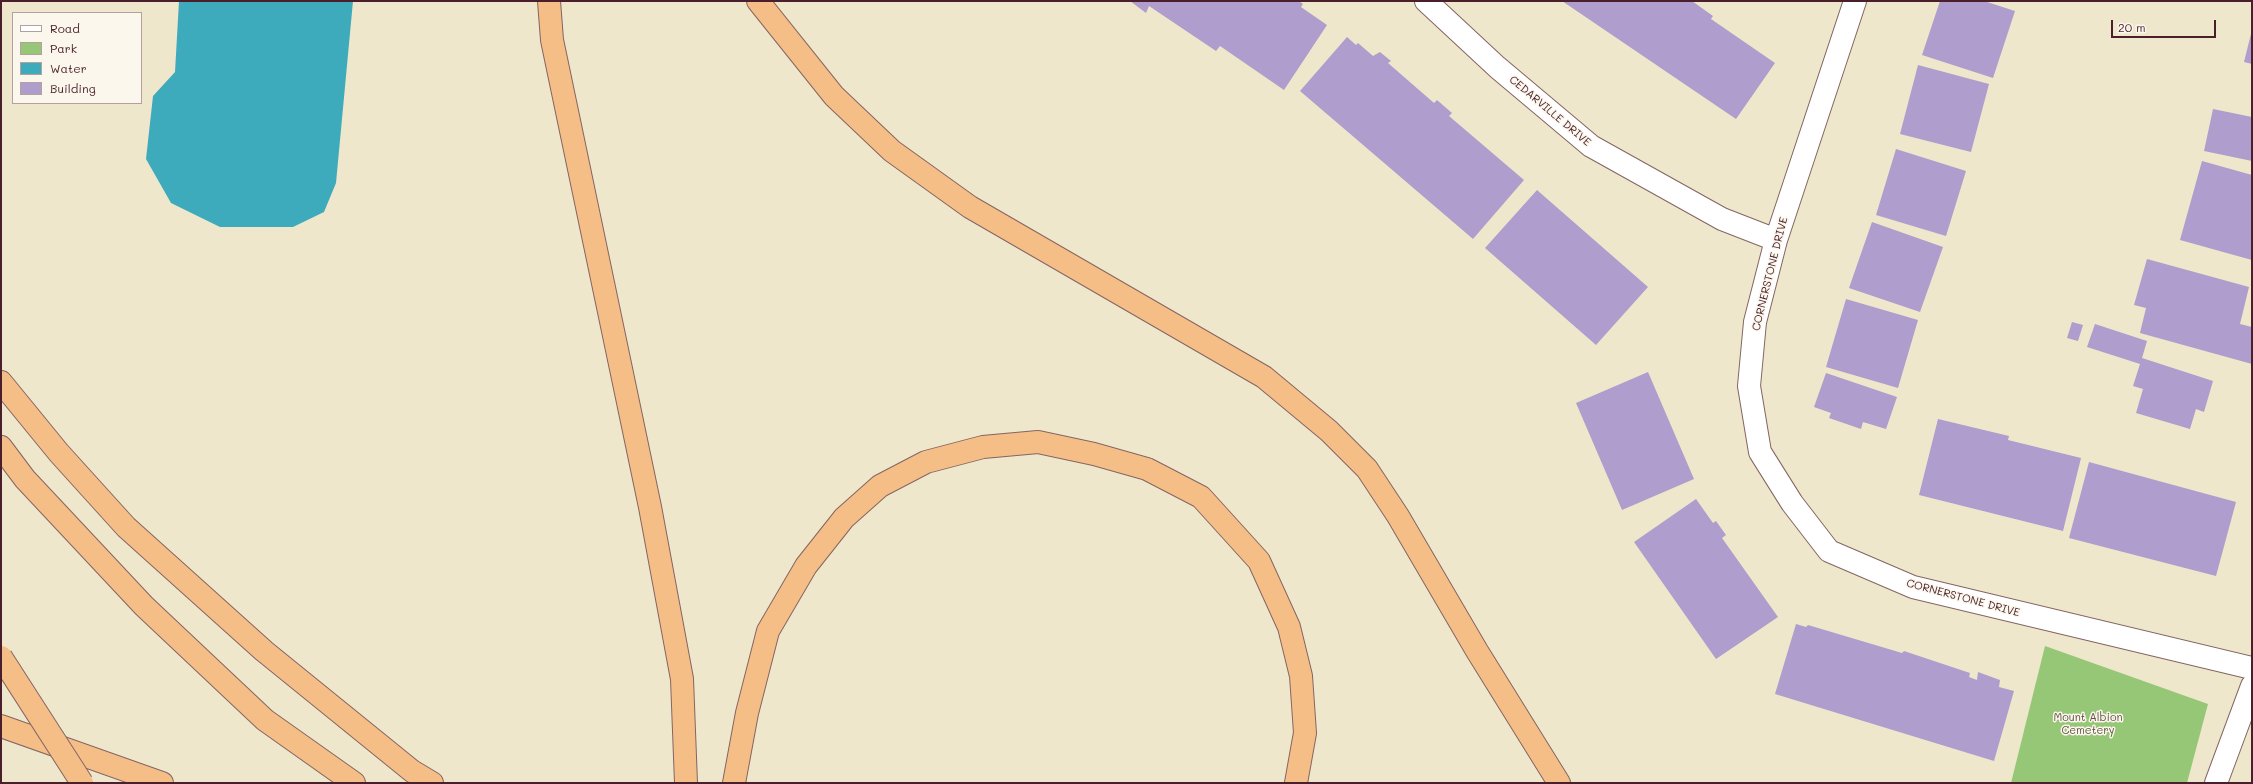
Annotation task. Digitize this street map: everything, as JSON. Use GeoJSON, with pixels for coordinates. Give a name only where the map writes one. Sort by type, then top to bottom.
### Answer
{"type":"FeatureCollection","features":[{"type":"Feature","properties":{"kind":"highway"},"geometry":{"type":"LineString","coordinates":[[549,1],[552,40],[650,507],[682,679],[686,783]]}},
{"type":"Feature","properties":{"kind":"highway"},"geometry":{"type":"LineString","coordinates":[[758,1],[834,96],[892,151],[970,207],[1264,377],[1329,431],[1367,469],[1398,516],[1477,651],[1558,783]]}},
{"type":"Feature","properties":{"kind":"highway"},"geometry":{"type":"LineString","coordinates":[[1,382],[59,453],[126,527],[264,650],[412,771],[432,783]]}},
{"type":"Feature","properties":{"kind":"highway"},"geometry":{"type":"LineString","coordinates":[[734,783],[747,713],[768,631],[806,566],[844,518],[880,486],[926,462],[983,447],[1038,442],[1094,454],[1147,469],[1201,497],[1259,561],[1290,627],[1301,676],[1305,733],[1296,783]]}},
{"type":"Feature","properties":{"kind":"highway"},"geometry":{"type":"LineString","coordinates":[[1,447],[25,479],[150,611],[265,720],[354,783]]}},
{"type":"Feature","properties":{"kind":"highway"},"geometry":{"type":"LineString","coordinates":[[1,657],[82,783]]}},
{"type":"Feature","properties":{"kind":"highway"},"geometry":{"type":"LineString","coordinates":[[1,726],[162,783]]}},
{"type":"Feature","properties":{"kind":"street","name":"CEDARVILLE DRIVE"},"geometry":{"type":"LineString","coordinates":[[1426,1],[1497,68],[1591,146],[1722,219],[1776,240]]}},
{"type":"Feature","properties":{"kind":"street","name":"CORNERSTONE DRIVE"},"geometry":{"type":"LineString","coordinates":[[1855,1],[1776,240],[1755,322],[1749,386],[1760,452],[1792,503],[1829,551],[1913,587],[2252,668]]}},
{"type":"Feature","properties":{"kind":"street"},"geometry":{"type":"LineString","coordinates":[[2216,783],[2252,686]]}},
{"type":"Feature","properties":{"kind":"green space","name":"Mount Albion Cemetery"},"geometry":{"type":"Polygon","coordinates":[[[2045,646],[2208,704],[2187,783],[2011,783],[2045,646]]]}},
{"type":"Feature","properties":{"kind":"water"},"geometry":{"type":"Polygon","coordinates":[[[179,1],[353,1],[336,183],[324,212],[293,227],[220,227],[171,203],[146,159],[153,96],[175,72],[179,1]]]}},
{"type":"Feature","properties":{"kind":"building"},"geometry":{"type":"Polygon","coordinates":[[[1130,1],[1299,1],[1303,4],[1301,7],[1327,25],[1284,90],[1220,46],[1216,51],[1149,6],[1146,13],[1130,1]]]}},
{"type":"Feature","properties":{"kind":"building"},"geometry":{"type":"Polygon","coordinates":[[[1562,1],[1692,1],[1713,16],[1711,19],[1775,63],[1736,119],[1562,1]]]}},
{"type":"Feature","properties":{"kind":"building"},"geometry":{"type":"Polygon","coordinates":[[[1940,1],[1984,1],[2015,11],[1993,78],[1922,55],[1940,1]]]}},
{"type":"Feature","properties":{"kind":"building"},"geometry":{"type":"Polygon","coordinates":[[[2252,34],[2252,64],[2244,62],[2252,34]]]}},
{"type":"Feature","properties":{"kind":"building"},"geometry":{"type":"Polygon","coordinates":[[[1347,37],[1356,45],[1358,43],[1373,56],[1380,52],[1391,61],[1388,63],[1434,103],[1437,100],[1452,113],[1449,116],[1524,180],[1473,239],[1300,91],[1347,37]]]}},
{"type":"Feature","properties":{"kind":"building"},"geometry":{"type":"Polygon","coordinates":[[[1918,65],[1989,84],[1971,152],[1900,134],[1918,65]]]}},
{"type":"Feature","properties":{"kind":"building"},"geometry":{"type":"Polygon","coordinates":[[[2213,109],[2252,117],[2252,161],[2204,151],[2213,109]]]}},
{"type":"Feature","properties":{"kind":"building"},"geometry":{"type":"Polygon","coordinates":[[[1896,149],[1966,171],[1946,236],[1876,215],[1896,149]]]}},
{"type":"Feature","properties":{"kind":"building"},"geometry":{"type":"Polygon","coordinates":[[[2202,161],[2252,175],[2252,260],[2180,240],[2202,161]]]}},
{"type":"Feature","properties":{"kind":"building"},"geometry":{"type":"Polygon","coordinates":[[[1537,190],[1648,287],[1596,345],[1485,248],[1537,190]]]}},
{"type":"Feature","properties":{"kind":"building"},"geometry":{"type":"Polygon","coordinates":[[[1872,222],[1943,247],[1920,312],[1849,288],[1872,222]]]}},
{"type":"Feature","properties":{"kind":"building"},"geometry":{"type":"Polygon","coordinates":[[[2147,259],[2249,287],[2240,324],[2252,327],[2252,364],[2140,333],[2146,308],[2134,305],[2147,259]]]}},
{"type":"Feature","properties":{"kind":"building"},"geometry":{"type":"Polygon","coordinates":[[[1846,299],[1918,320],[1898,388],[1826,367],[1846,299]]]}},
{"type":"Feature","properties":{"kind":"building"},"geometry":{"type":"Polygon","coordinates":[[[2072,322],[2083,325],[2078,341],[2067,338],[2072,322]]]}},
{"type":"Feature","properties":{"kind":"building"},"geometry":{"type":"Polygon","coordinates":[[[2095,324],[2147,341],[2142,358],[2213,381],[2204,412],[2196,409],[2190,429],[2136,413],[2143,389],[2133,386],[2140,364],[2087,347],[2095,324]]]}},
{"type":"Feature","properties":{"kind":"building"},"geometry":{"type":"Polygon","coordinates":[[[1648,372],[1694,479],[1622,510],[1576,403],[1648,372]]]}},
{"type":"Feature","properties":{"kind":"building"},"geometry":{"type":"Polygon","coordinates":[[[1826,373],[1897,397],[1886,429],[1863,422],[1861,429],[1829,418],[1831,413],[1814,407],[1826,373]]]}},
{"type":"Feature","properties":{"kind":"building"},"geometry":{"type":"Polygon","coordinates":[[[1938,419],[2009,436],[2008,440],[2081,458],[2063,531],[1919,495],[1938,419]]]}},
{"type":"Feature","properties":{"kind":"building"},"geometry":{"type":"Polygon","coordinates":[[[2089,462],[2236,502],[2216,576],[2069,538],[2089,462]]]}},
{"type":"Feature","properties":{"kind":"building"},"geometry":{"type":"Polygon","coordinates":[[[1696,499],[1713,523],[1716,521],[1726,535],[1722,538],[1778,617],[1716,659],[1634,542],[1696,499]]]}},
{"type":"Feature","properties":{"kind":"building"},"geometry":{"type":"Polygon","coordinates":[[[1796,624],[1806,627],[1808,625],[1902,653],[1904,651],[1970,673],[1969,677],[1977,680],[1978,672],[2000,680],[1999,687],[2014,691],[1994,761],[1775,694],[1796,624]]]}}]}
